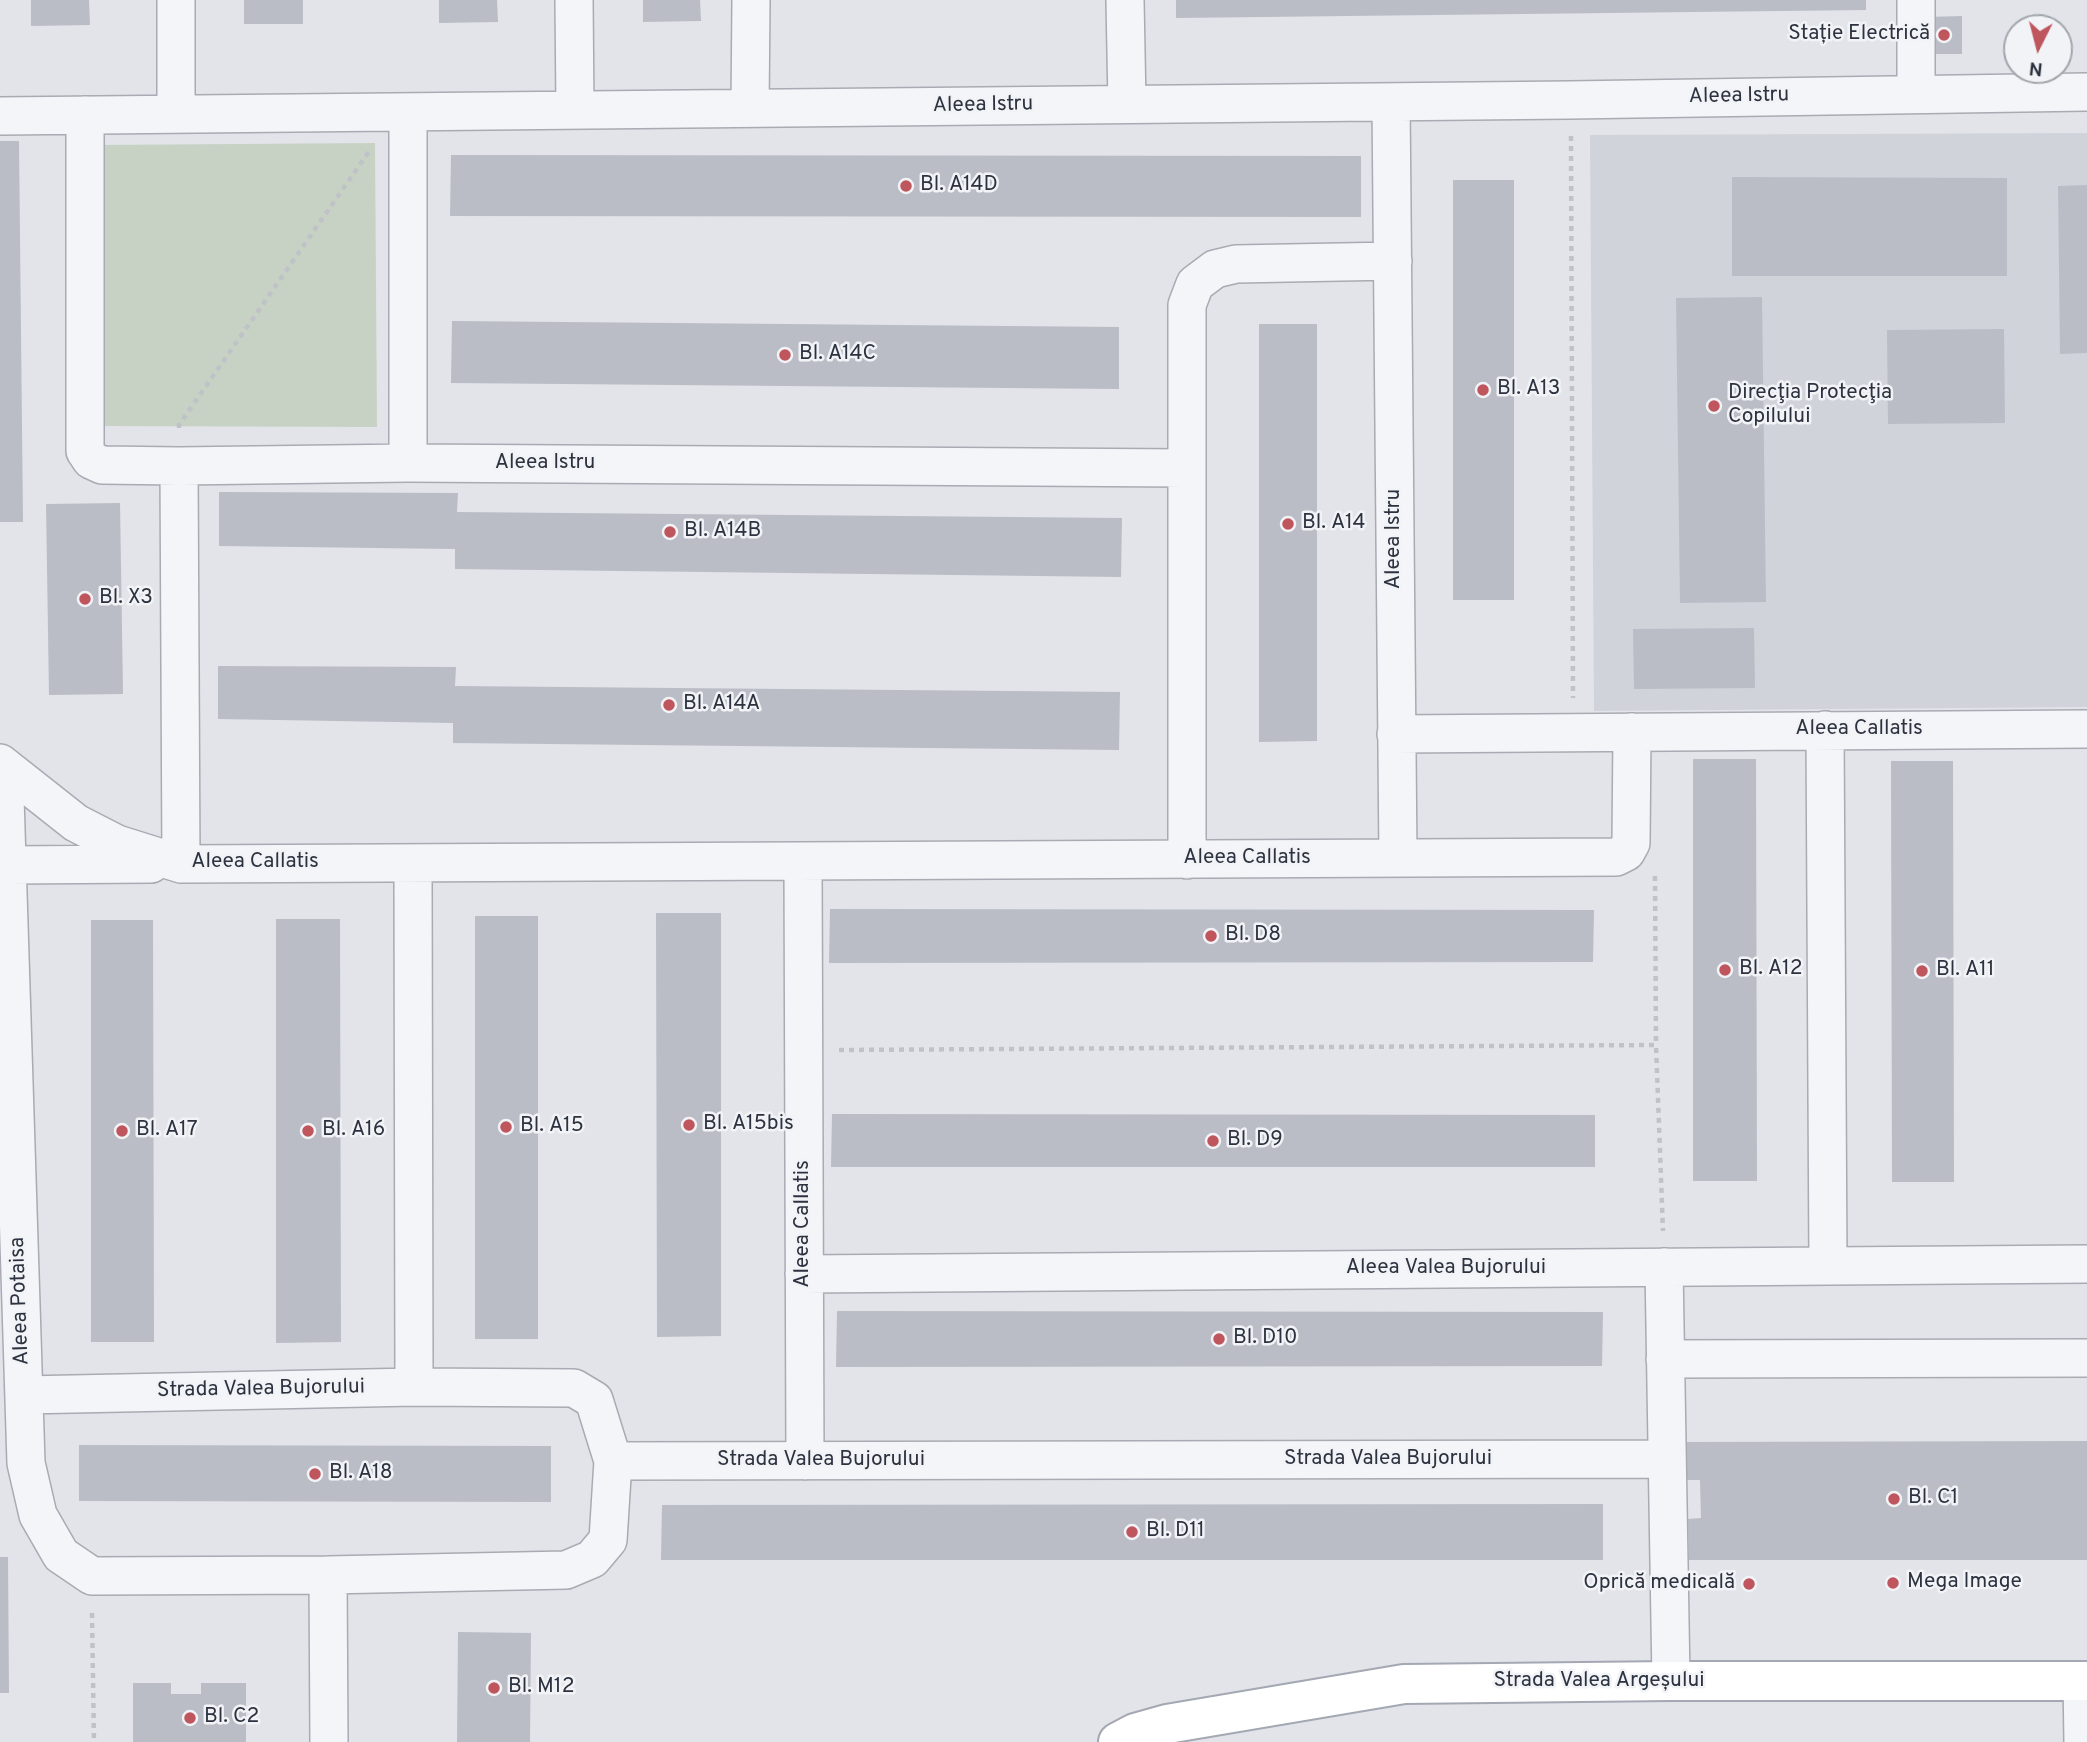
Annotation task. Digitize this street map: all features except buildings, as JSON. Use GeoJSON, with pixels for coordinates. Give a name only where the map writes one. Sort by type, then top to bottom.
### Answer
{"type":"FeatureCollection","features":[{"type":"Feature","properties":{"kind":"main road","name":"Strada Valea Argeșului"},"geometry":{"type":"LineString","coordinates":[[1118,1742],[1135,1733],[1167,1724],[1405,1684],[2085,1681]]}},
{"type":"Feature","properties":{"kind":"street"},"geometry":{"type":"LineString","coordinates":[[176,0],[176,114]]}},
{"type":"Feature","properties":{"kind":"street"},"geometry":{"type":"LineString","coordinates":[[574,0],[575,110]]}},
{"type":"Feature","properties":{"kind":"street"},"geometry":{"type":"LineString","coordinates":[[750,108],[751,0]]}},
{"type":"Feature","properties":{"kind":"street"},"geometry":{"type":"LineString","coordinates":[[1125,0],[1127,104]]}},
{"type":"Feature","properties":{"kind":"street"},"geometry":{"type":"LineString","coordinates":[[1916,0],[1916,94]]}},
{"type":"Feature","properties":{"kind":"street","name":"Aleea Istru"},"geometry":{"type":"LineString","coordinates":[[0,116],[2087,92]]}},
{"type":"Feature","properties":{"kind":"street","name":"Aleea Istru"},"geometry":{"type":"LineString","coordinates":[[1391,102],[1396,734]]}},
{"type":"Feature","properties":{"kind":"street"},"geometry":{"type":"LineString","coordinates":[[408,112],[408,463]]}},
{"type":"Feature","properties":{"kind":"street","name":"Aleea Istru"},"geometry":{"type":"LineString","coordinates":[[85,115],[85,451],[91,460],[102,465],[408,463],[1186,468]]}},
{"type":"Feature","properties":{"kind":"street"},"geometry":{"type":"LineString","coordinates":[[1187,860],[1187,305],[1195,284],[1215,269],[1236,264],[1393,261]]}},
{"type":"Feature","properties":{"kind":"street"},"geometry":{"type":"LineString","coordinates":[[8,865],[181,864],[178,466]]}},
{"type":"Feature","properties":{"kind":"street","name":"Aleea Callatis"},"geometry":{"type":"LineString","coordinates":[[1396,734],[2087,729]]}},
{"type":"Feature","properties":{"kind":"street"},"geometry":{"type":"LineString","coordinates":[[1825,730],[1828,1266]]}},
{"type":"Feature","properties":{"kind":"street","name":"Aleea Callatis"},"geometry":{"type":"LineString","coordinates":[[2,764],[76,823],[117,844],[181,864],[1616,857],[1626,852],[1631,842],[1632,732]]}},
{"type":"Feature","properties":{"kind":"street"},"geometry":{"type":"LineString","coordinates":[[1396,734],[1398,858]]}},
{"type":"Feature","properties":{"kind":"street","name":"Aleea Potaisa"},"geometry":{"type":"LineString","coordinates":[[2,764],[8,865],[10,1256],[24,1395],[26,1463],[38,1515],[61,1555],[92,1576]]}},
{"type":"Feature","properties":{"kind":"street","name":"Aleea Callatis"},"geometry":{"type":"LineString","coordinates":[[803,862],[805,1461]]}},
{"type":"Feature","properties":{"kind":"street"},"geometry":{"type":"LineString","coordinates":[[413,863],[414,1387]]}},
{"type":"Feature","properties":{"kind":"street","name":"Aleea Valea Bujorului"},"geometry":{"type":"LineString","coordinates":[[804,1274],[2087,1264]]}},
{"type":"Feature","properties":{"kind":"street"},"geometry":{"type":"LineString","coordinates":[[1664,1267],[1671,1681]]}},
{"type":"Feature","properties":{"kind":"street"},"geometry":{"type":"LineString","coordinates":[[1665,1359],[2087,1358]]}},
{"type":"Feature","properties":{"kind":"street","name":"Strada Valea Bujorului"},"geometry":{"type":"LineString","coordinates":[[24,1395],[414,1387],[574,1388],[594,1400],[613,1461],[1666,1459]]}},
{"type":"Feature","properties":{"kind":"street"},"geometry":{"type":"LineString","coordinates":[[92,1576],[566,1570],[592,1559],[608,1540],[613,1461]]}},
{"type":"Feature","properties":{"kind":"street"},"geometry":{"type":"LineString","coordinates":[[328,1575],[328,1742]]}},
{"type":"Feature","properties":{"kind":"street"},"geometry":{"type":"LineString","coordinates":[[2083,1742],[2085,1681]]}},
{"type":"Feature","properties":{"kind":"path"},"geometry":{"type":"LineString","coordinates":[[1570,100],[1573,732]]}},
{"type":"Feature","properties":{"kind":"path"},"geometry":{"type":"LineString","coordinates":[[178,466],[179,425],[375,143],[408,112]]}},
{"type":"Feature","properties":{"kind":"path"},"geometry":{"type":"LineString","coordinates":[[1656,868],[1656,1045],[1664,1267]]}},
{"type":"Feature","properties":{"kind":"path"},"geometry":{"type":"LineString","coordinates":[[804,1050],[1656,1045]]}},
{"type":"Feature","properties":{"kind":"path"},"geometry":{"type":"LineString","coordinates":[[92,1576],[94,1742]]}},
{"type":"Feature","properties":{"kind":"shaded area"},"geometry":{"type":"Polygon","coordinates":[[[2087,133],[2087,707],[1594,711],[1590,135],[2087,133]]]}},
{"type":"Feature","properties":{"kind":"green space"},"geometry":{"type":"Polygon","coordinates":[[[375,143],[377,427],[100,426],[99,145],[375,143]]]}},
{"type":"Feature","properties":{"kind":"place","name":"Stație Electrică"},"geometry":{"type":"Point","coordinates":[1944,35]}},
{"type":"Feature","properties":{"kind":"place","name":"Bl. A14D"},"geometry":{"type":"Point","coordinates":[906,186]}},
{"type":"Feature","properties":{"kind":"place","name":"Bl. A14C"},"geometry":{"type":"Point","coordinates":[785,355]}},
{"type":"Feature","properties":{"kind":"place","name":"Bl. A13"},"geometry":{"type":"Point","coordinates":[1483,390]}},
{"type":"Feature","properties":{"kind":"place","name":"Direcţia Protecţia Copilului"},"geometry":{"type":"Point","coordinates":[1714,406]}},
{"type":"Feature","properties":{"kind":"place","name":"Bl. A14"},"geometry":{"type":"Point","coordinates":[1288,524]}},
{"type":"Feature","properties":{"kind":"place","name":"Bl. A14B"},"geometry":{"type":"Point","coordinates":[670,532]}},
{"type":"Feature","properties":{"kind":"place","name":"Bl. X3"},"geometry":{"type":"Point","coordinates":[85,599]}},
{"type":"Feature","properties":{"kind":"place","name":"Bl. A14A"},"geometry":{"type":"Point","coordinates":[669,705]}},
{"type":"Feature","properties":{"kind":"place","name":"Bl. D8"},"geometry":{"type":"Point","coordinates":[1211,936]}},
{"type":"Feature","properties":{"kind":"place","name":"Bl. A12"},"geometry":{"type":"Point","coordinates":[1725,970]}},
{"type":"Feature","properties":{"kind":"place","name":"Bl. A11"},"geometry":{"type":"Point","coordinates":[1922,971]}},
{"type":"Feature","properties":{"kind":"place","name":"Bl. A15bis"},"geometry":{"type":"Point","coordinates":[689,1125]}},
{"type":"Feature","properties":{"kind":"place","name":"Bl. A15"},"geometry":{"type":"Point","coordinates":[506,1127]}},
{"type":"Feature","properties":{"kind":"place","name":"Bl. A17"},"geometry":{"type":"Point","coordinates":[122,1131]}},
{"type":"Feature","properties":{"kind":"place","name":"Bl. A16"},"geometry":{"type":"Point","coordinates":[308,1131]}},
{"type":"Feature","properties":{"kind":"place","name":"Bl. D9"},"geometry":{"type":"Point","coordinates":[1213,1141]}},
{"type":"Feature","properties":{"kind":"place","name":"Bl. D10"},"geometry":{"type":"Point","coordinates":[1219,1339]}},
{"type":"Feature","properties":{"kind":"place","name":"Bl. A18"},"geometry":{"type":"Point","coordinates":[315,1474]}},
{"type":"Feature","properties":{"kind":"place","name":"Bl. C1"},"geometry":{"type":"Point","coordinates":[1894,1499]}},
{"type":"Feature","properties":{"kind":"place","name":"Bl. D11"},"geometry":{"type":"Point","coordinates":[1132,1532]}},
{"type":"Feature","properties":{"kind":"place","name":"Mega Image"},"geometry":{"type":"Point","coordinates":[1893,1583]}},
{"type":"Feature","properties":{"kind":"place","name":"Oprică medicală"},"geometry":{"type":"Point","coordinates":[1749,1584]}},
{"type":"Feature","properties":{"kind":"place","name":"Bl. M12"},"geometry":{"type":"Point","coordinates":[494,1688]}},
{"type":"Feature","properties":{"kind":"place","name":"Bl. C2"},"geometry":{"type":"Point","coordinates":[190,1718]}}]}
